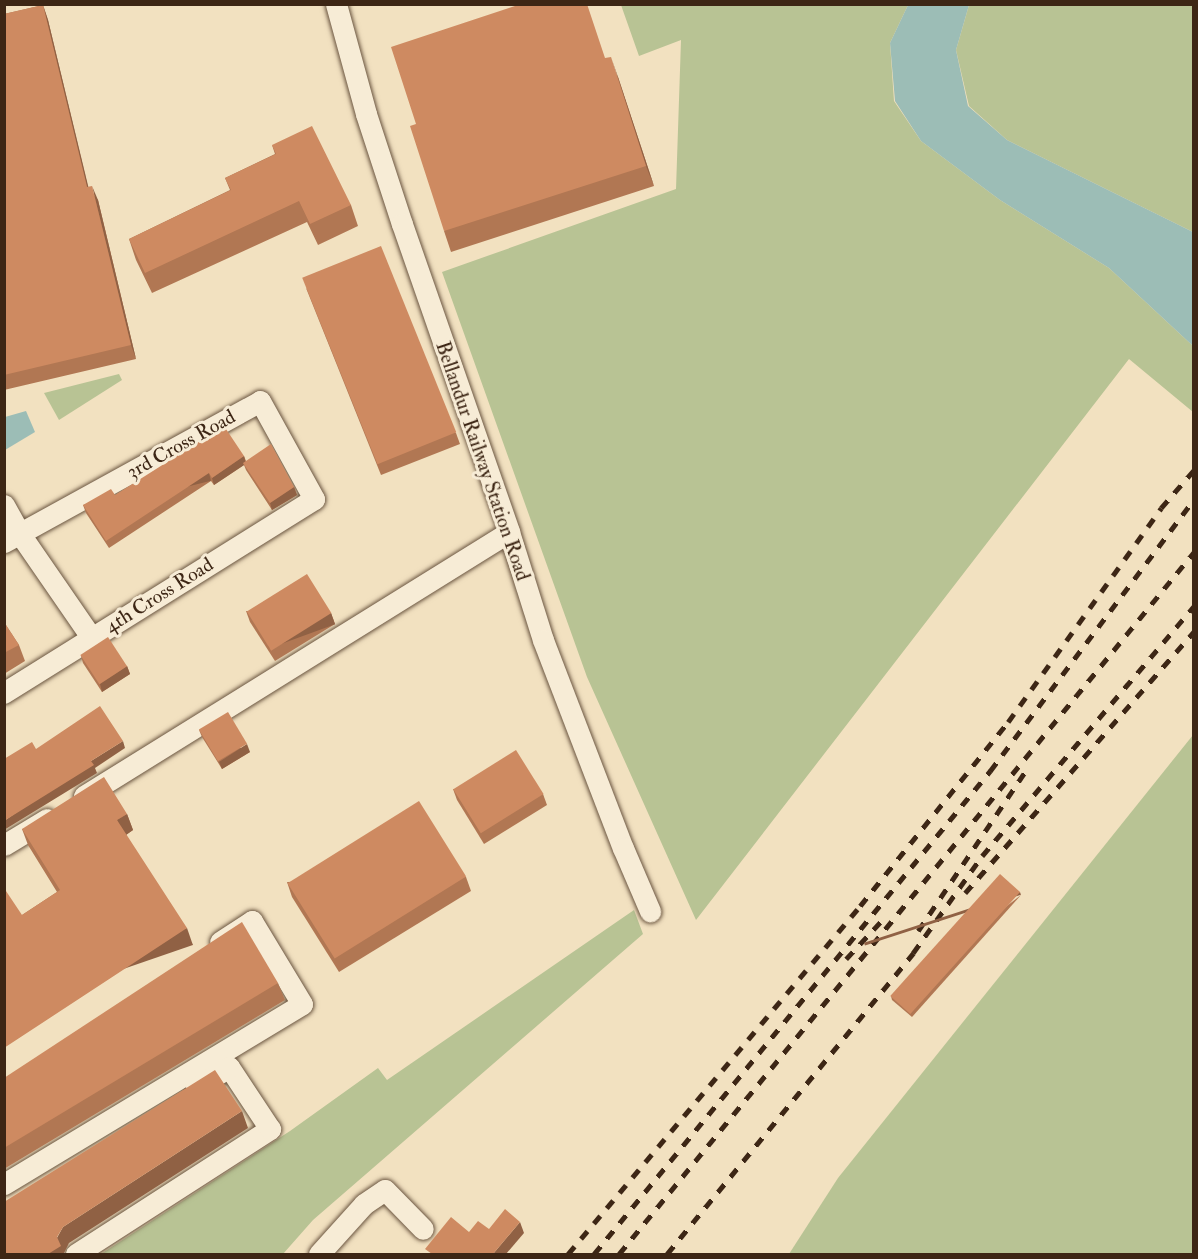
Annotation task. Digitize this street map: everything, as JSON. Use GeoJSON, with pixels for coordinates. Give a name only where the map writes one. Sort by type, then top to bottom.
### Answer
{"type":"FeatureCollection","features":[{"type":"Feature","properties":{"kind":"street","name":"Bellandur Railway Station Road"},"geometry":{"type":"LineString","coordinates":[[336,4],[366,114],[509,532],[543,640],[623,848],[650,911]]}},
{"type":"Feature","properties":{"kind":"street","name":"3rd Cross Road"},"geometry":{"type":"LineString","coordinates":[[12,538],[260,401],[314,500]]}},
{"type":"Feature","properties":{"kind":"street","name":"4th Cross Road"},"geometry":{"type":"LineString","coordinates":[[4,693],[314,500]]}},
{"type":"Feature","properties":{"kind":"street"},"geometry":{"type":"LineString","coordinates":[[4,505],[12,538],[91,637]]}},
{"type":"Feature","properties":{"kind":"street"},"geometry":{"type":"LineString","coordinates":[[4,845],[509,532]]}},
{"type":"Feature","properties":{"kind":"street"},"geometry":{"type":"LineString","coordinates":[[4,1184],[302,1004],[252,921],[203,953]]}},
{"type":"Feature","properties":{"kind":"street"},"geometry":{"type":"LineString","coordinates":[[24,1196],[229,1067],[270,1128],[76,1254]]}},
{"type":"Feature","properties":{"kind":"street"},"geometry":{"type":"LineString","coordinates":[[319,1254],[364,1204],[385,1190],[423,1229]]}},
{"type":"Feature","properties":{"kind":"green space"},"geometry":{"type":"Polygon","coordinates":[[[621,5],[908,5],[890,43],[894,101],[921,141],[1000,200],[1109,268],[1193,346],[1193,412],[1129,359],[696,920],[587,677],[442,272],[676,189],[681,40],[639,56],[621,5]]]}},
{"type":"Feature","properties":{"kind":"green space"},"geometry":{"type":"Polygon","coordinates":[[[969,5],[1193,5],[1193,232],[1007,140],[969,106],[956,50],[969,5]]]}},
{"type":"Feature","properties":{"kind":"green space"},"geometry":{"type":"Polygon","coordinates":[[[119,374],[122,380],[59,420],[44,393],[119,374]]]}},
{"type":"Feature","properties":{"kind":"green space"},"geometry":{"type":"Polygon","coordinates":[[[1193,735],[1193,1254],[789,1254],[838,1178],[1193,735]]]}},
{"type":"Feature","properties":{"kind":"green space"},"geometry":{"type":"Polygon","coordinates":[[[634,910],[643,934],[313,1220],[283,1254],[101,1254],[290,1131],[378,1068],[387,1080],[634,910]]]}},
{"type":"Feature","properties":{"kind":"water"},"geometry":{"type":"Polygon","coordinates":[[[908,5],[969,5],[956,50],[968,106],[1007,140],[1193,232],[1193,346],[1109,268],[1000,200],[921,141],[895,101],[890,43],[908,5]]]}},
{"type":"Feature","properties":{"kind":"water"},"geometry":{"type":"Polygon","coordinates":[[[26,411],[35,432],[5,450],[5,417],[26,411]]]}},
{"type":"Feature","properties":{"kind":"building"},"geometry":{"type":"Polygon","coordinates":[[[521,4],[587,4],[605,58],[611,57],[646,166],[444,231],[410,126],[416,124],[391,47],[521,4]]]}},
{"type":"Feature","properties":{"kind":"building"},"geometry":{"type":"Polygon","coordinates":[[[43,5],[87,187],[92,186],[131,345],[4,375],[4,14],[43,5]]]}},
{"type":"Feature","properties":{"kind":"building"},"geometry":{"type":"Polygon","coordinates":[[[312,126],[351,205],[310,224],[299,201],[145,273],[129,239],[231,190],[225,178],[276,154],[272,145],[312,126]]]}},
{"type":"Feature","properties":{"kind":"building"},"geometry":{"type":"Polygon","coordinates":[[[381,246],[456,432],[377,464],[302,278],[381,246]]]}},
{"type":"Feature","properties":{"kind":"building"},"geometry":{"type":"Polygon","coordinates":[[[224,426],[244,456],[212,478],[209,473],[106,541],[83,505],[111,489],[115,495],[224,426]]]}},
{"type":"Feature","properties":{"kind":"building"},"geometry":{"type":"Polygon","coordinates":[[[271,444],[294,487],[270,503],[243,463],[271,444]]]}},
{"type":"Feature","properties":{"kind":"building"},"geometry":{"type":"Polygon","coordinates":[[[307,574],[331,613],[271,651],[247,612],[307,574]]]}},
{"type":"Feature","properties":{"kind":"building"},"geometry":{"type":"Polygon","coordinates":[[[4,622],[19,645],[4,653],[4,622]]]}},
{"type":"Feature","properties":{"kind":"building"},"geometry":{"type":"Polygon","coordinates":[[[108,637],[127,666],[99,684],[80,655],[108,637]]]}},
{"type":"Feature","properties":{"kind":"building"},"geometry":{"type":"Polygon","coordinates":[[[100,706],[123,741],[91,761],[94,765],[4,821],[4,759],[32,742],[36,749],[100,706]]]}},
{"type":"Feature","properties":{"kind":"building"},"geometry":{"type":"Polygon","coordinates":[[[228,712],[247,744],[218,761],[199,730],[228,712]]]}},
{"type":"Feature","properties":{"kind":"building"},"geometry":{"type":"Polygon","coordinates":[[[516,750],[544,794],[481,833],[453,789],[516,750]]]}},
{"type":"Feature","properties":{"kind":"building"},"geometry":{"type":"Polygon","coordinates":[[[104,777],[127,814],[117,820],[187,928],[4,1048],[4,888],[22,915],[60,890],[22,829],[104,777]]]}},
{"type":"Feature","properties":{"kind":"building"},"geometry":{"type":"Polygon","coordinates":[[[419,801],[466,876],[335,959],[288,883],[419,801]]]}},
{"type":"Feature","properties":{"kind":"building"},"geometry":{"type":"Polygon","coordinates":[[[1000,874],[1020,892],[910,1014],[890,996],[1000,874]]]}},
{"type":"Feature","properties":{"kind":"building"},"geometry":{"type":"Polygon","coordinates":[[[242,922],[278,983],[4,1148],[4,1078],[242,922]]]}},
{"type":"Feature","properties":{"kind":"building"},"geometry":{"type":"Polygon","coordinates":[[[215,1070],[242,1111],[63,1227],[57,1237],[61,1246],[48,1254],[4,1254],[4,1202],[215,1070]]]}},
{"type":"Feature","properties":{"kind":"building"},"geometry":{"type":"Polygon","coordinates":[[[505,1209],[520,1222],[493,1254],[432,1254],[425,1249],[451,1217],[469,1232],[478,1221],[489,1229],[505,1209]]]}},
{"type":"Feature","properties":{"kind":"railway"},"geometry":{"type":"LineString","coordinates":[[568,1254],[860,906],[1008,722],[1161,508],[1194,470]]}},
{"type":"Feature","properties":{"kind":"railway"},"geometry":{"type":"LineString","coordinates":[[594,1254],[990,771],[1194,499]]}},
{"type":"Feature","properties":{"kind":"railway"},"geometry":{"type":"LineString","coordinates":[[619,1254],[1194,552]]}},
{"type":"Feature","properties":{"kind":"railway"},"geometry":{"type":"LineString","coordinates":[[667,1254],[913,953],[982,856],[1194,606]]}},
{"type":"Feature","properties":{"kind":"railway"},"geometry":{"type":"LineString","coordinates":[[965,893],[1194,631]]}},
{"type":"Feature","properties":{"kind":"railway"},"geometry":{"type":"LineString","coordinates":[[918,931],[1028,767]]}},
{"type":"Feature","properties":{"kind":"railway"},"geometry":{"type":"LineString","coordinates":[[846,959],[885,917]]}}]}
